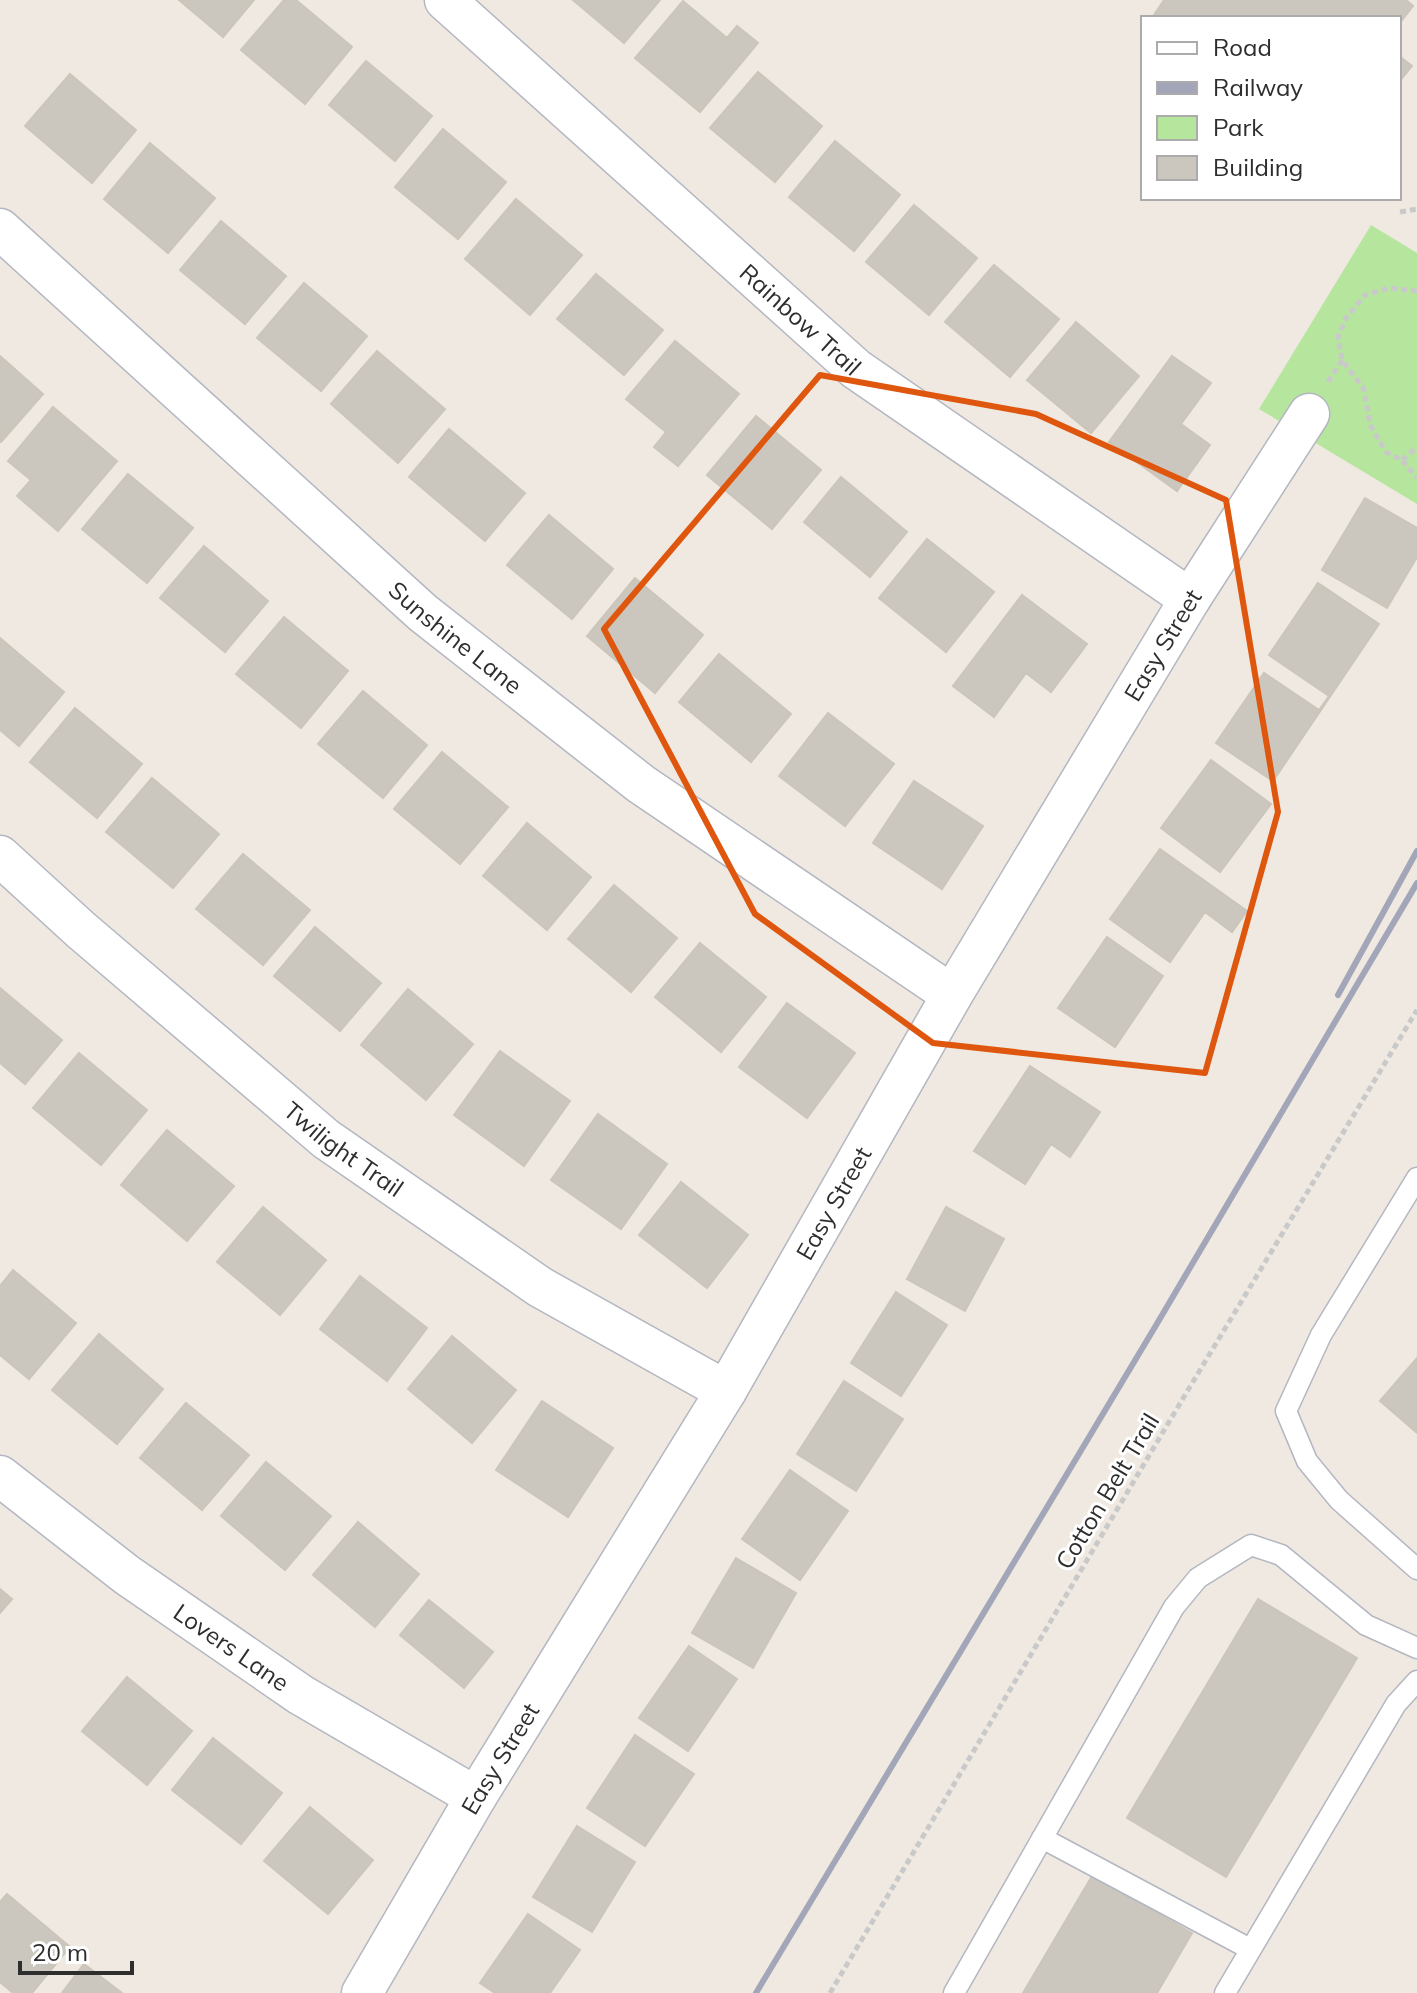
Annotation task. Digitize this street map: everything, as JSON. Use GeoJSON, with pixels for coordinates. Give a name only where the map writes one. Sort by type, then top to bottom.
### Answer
{"type":"FeatureCollection","features":[{"type":"Feature","properties":{"kind":"street","name":"Rainbow Trail"},"geometry":{"type":"LineString","coordinates":[[445,0],[856,369],[1190,599]]}},
{"type":"Feature","properties":{"kind":"street","name":"Sunshine Lane"},"geometry":{"type":"LineString","coordinates":[[0,229],[423,613],[641,784],[952,995]]}},
{"type":"Feature","properties":{"kind":"street","name":"Easy Street"},"geometry":{"type":"LineString","coordinates":[[362,1993],[476,1797],[726,1391],[952,995],[1190,599],[1309,414]]}},
{"type":"Feature","properties":{"kind":"street","name":"Twilight Trail"},"geometry":{"type":"LineString","coordinates":[[0,856],[81,930],[326,1139],[540,1287],[726,1391]]}},
{"type":"Feature","properties":{"kind":"street","name":"Lovers Lane"},"geometry":{"type":"LineString","coordinates":[[0,1476],[127,1575],[301,1695],[476,1797]]}},
{"type":"Feature","properties":{"kind":"lane"},"geometry":{"type":"LineString","coordinates":[[1417,1178],[1321,1335],[1286,1411],[1307,1461],[1339,1500],[1417,1569]]}},
{"type":"Feature","properties":{"kind":"lane"},"geometry":{"type":"LineString","coordinates":[[954,1993],[1174,1607],[1198,1578],[1251,1545],[1281,1555],[1366,1625],[1417,1648]]}},
{"type":"Feature","properties":{"kind":"lane"},"geometry":{"type":"LineString","coordinates":[[1225,1993],[1396,1704],[1417,1681]]}},
{"type":"Feature","properties":{"kind":"lane"},"geometry":{"type":"LineString","coordinates":[[1042,1838],[1250,1949]]}},
{"type":"Feature","properties":{"kind":"path"},"geometry":{"type":"LineString","coordinates":[[1400,212],[1417,209]]}},
{"type":"Feature","properties":{"kind":"path"},"geometry":{"type":"LineString","coordinates":[[1417,291],[1389,288],[1365,295],[1346,318],[1338,337],[1342,360],[1364,389],[1370,425],[1386,452],[1402,460],[1417,478]]}},
{"type":"Feature","properties":{"kind":"path"},"geometry":{"type":"LineString","coordinates":[[1402,460],[1417,447]]}},
{"type":"Feature","properties":{"kind":"path","name":"Cotton Belt Trail"},"geometry":{"type":"LineString","coordinates":[[830,1993],[1417,1010]]}},
{"type":"Feature","properties":{"kind":"highlighted area"},"geometry":{"type":"Polygon","coordinates":[[[820,375],[1036,414],[1226,500],[1278,812],[1205,1073],[933,1043],[755,914],[604,629],[820,375]]]}},
{"type":"Feature","properties":{"kind":"green space"},"geometry":{"type":"Polygon","coordinates":[[[1371,225],[1417,253],[1417,504],[1259,409],[1371,225]]]}},
{"type":"Feature","properties":{"kind":"building"},"geometry":{"type":"Polygon","coordinates":[[[179,0],[254,0],[223,37],[179,0]]]}},
{"type":"Feature","properties":{"kind":"building"},"geometry":{"type":"Polygon","coordinates":[[[284,0],[296,0],[352,47],[305,104],[241,50],[284,0]]]}},
{"type":"Feature","properties":{"kind":"building"},"geometry":{"type":"Polygon","coordinates":[[[573,0],[660,0],[624,43],[573,0]]]}},
{"type":"Feature","properties":{"kind":"building"},"geometry":{"type":"Polygon","coordinates":[[[1164,0],[1406,0],[1413,6],[1401,21],[1401,16],[1153,16],[1164,0]]]}},
{"type":"Feature","properties":{"kind":"building"},"geometry":{"type":"Polygon","coordinates":[[[683,1],[727,38],[737,26],[758,43],[700,112],[635,58],[683,1]]]}},
{"type":"Feature","properties":{"kind":"building"},"geometry":{"type":"Polygon","coordinates":[[[1401,58],[1412,66],[1401,80],[1401,58]]]}},
{"type":"Feature","properties":{"kind":"building"},"geometry":{"type":"Polygon","coordinates":[[[366,61],[432,116],[395,161],[329,105],[366,61]]]}},
{"type":"Feature","properties":{"kind":"building"},"geometry":{"type":"Polygon","coordinates":[[[758,72],[822,126],[775,182],[710,128],[758,72]]]}},
{"type":"Feature","properties":{"kind":"building"},"geometry":{"type":"Polygon","coordinates":[[[70,74],[136,130],[92,183],[25,126],[70,74]]]}},
{"type":"Feature","properties":{"kind":"building"},"geometry":{"type":"Polygon","coordinates":[[[443,129],[506,182],[458,239],[395,187],[443,129]]]}},
{"type":"Feature","properties":{"kind":"building"},"geometry":{"type":"Polygon","coordinates":[[[835,141],[900,195],[854,251],[789,197],[835,141]]]}},
{"type":"Feature","properties":{"kind":"building"},"geometry":{"type":"Polygon","coordinates":[[[150,143],[215,198],[168,253],[104,199],[150,143]]]}},
{"type":"Feature","properties":{"kind":"building"},"geometry":{"type":"Polygon","coordinates":[[[516,199],[582,255],[530,315],[465,259],[516,199]]]}},
{"type":"Feature","properties":{"kind":"building"},"geometry":{"type":"Polygon","coordinates":[[[914,205],[977,258],[929,315],[866,262],[914,205]]]}},
{"type":"Feature","properties":{"kind":"building"},"geometry":{"type":"Polygon","coordinates":[[[221,221],[286,276],[245,324],[180,270],[221,221]]]}},
{"type":"Feature","properties":{"kind":"building"},"geometry":{"type":"Polygon","coordinates":[[[994,265],[1059,319],[1010,377],[945,322],[994,265]]]}},
{"type":"Feature","properties":{"kind":"building"},"geometry":{"type":"Polygon","coordinates":[[[596,274],[663,330],[624,375],[557,319],[596,274]]]}},
{"type":"Feature","properties":{"kind":"building"},"geometry":{"type":"Polygon","coordinates":[[[304,283],[367,336],[321,391],[257,338],[304,283]]]}},
{"type":"Feature","properties":{"kind":"building"},"geometry":{"type":"Polygon","coordinates":[[[1076,322],[1139,376],[1091,433],[1027,380],[1076,322]]]}},
{"type":"Feature","properties":{"kind":"building"},"geometry":{"type":"Polygon","coordinates":[[[675,341],[739,394],[678,466],[654,447],[666,432],[626,399],[675,341]]]}},
{"type":"Feature","properties":{"kind":"building"},"geometry":{"type":"Polygon","coordinates":[[[377,351],[445,409],[398,463],[331,404],[377,351]]]}},
{"type":"Feature","properties":{"kind":"building"},"geometry":{"type":"Polygon","coordinates":[[[0,356],[43,394],[1,442],[0,441],[0,356]]]}},
{"type":"Feature","properties":{"kind":"building"},"geometry":{"type":"Polygon","coordinates":[[[1172,356],[1211,383],[1181,424],[1210,445],[1177,491],[1109,442],[1172,356]]]}},
{"type":"Feature","properties":{"kind":"building"},"geometry":{"type":"Polygon","coordinates":[[[53,407],[117,461],[58,531],[17,496],[31,480],[8,461],[53,407]]]}},
{"type":"Feature","properties":{"kind":"building"},"geometry":{"type":"Polygon","coordinates":[[[756,416],[821,470],[772,529],[707,475],[756,416]]]}},
{"type":"Feature","properties":{"kind":"building"},"geometry":{"type":"Polygon","coordinates":[[[449,429],[525,493],[485,541],[409,477],[449,429]]]}},
{"type":"Feature","properties":{"kind":"building"},"geometry":{"type":"Polygon","coordinates":[[[128,474],[193,528],[147,583],[82,529],[128,474]]]}},
{"type":"Feature","properties":{"kind":"building"},"geometry":{"type":"Polygon","coordinates":[[[841,477],[907,532],[870,577],[804,522],[841,477]]]}},
{"type":"Feature","properties":{"kind":"building"},"geometry":{"type":"Polygon","coordinates":[[[1365,498],[1417,528],[1417,557],[1387,608],[1322,570],[1365,498]]]}},
{"type":"Feature","properties":{"kind":"building"},"geometry":{"type":"Polygon","coordinates":[[[549,515],[613,569],[572,619],[507,565],[549,515]]]}},
{"type":"Feature","properties":{"kind":"building"},"geometry":{"type":"Polygon","coordinates":[[[927,539],[994,592],[946,652],[879,598],[927,539]]]}},
{"type":"Feature","properties":{"kind":"building"},"geometry":{"type":"Polygon","coordinates":[[[204,546],[268,601],[225,652],[160,598],[204,546]]]}},
{"type":"Feature","properties":{"kind":"building"},"geometry":{"type":"Polygon","coordinates":[[[635,578],[703,635],[655,693],[587,636],[635,578]]]}},
{"type":"Feature","properties":{"kind":"building"},"geometry":{"type":"Polygon","coordinates":[[[1318,583],[1379,624],[1273,781],[1216,743],[1264,673],[1319,710],[1329,696],[1269,655],[1318,583]]]}},
{"type":"Feature","properties":{"kind":"building"},"geometry":{"type":"Polygon","coordinates":[[[1022,595],[1087,644],[1051,692],[1026,673],[994,717],[953,686],[1022,595]]]}},
{"type":"Feature","properties":{"kind":"building"},"geometry":{"type":"Polygon","coordinates":[[[284,617],[348,671],[301,728],[236,674],[284,617]]]}},
{"type":"Feature","properties":{"kind":"building"},"geometry":{"type":"Polygon","coordinates":[[[0,638],[64,692],[19,746],[0,730],[0,638]]]}},
{"type":"Feature","properties":{"kind":"building"},"geometry":{"type":"Polygon","coordinates":[[[719,654],[791,714],[751,762],[679,702],[719,654]]]}},
{"type":"Feature","properties":{"kind":"building"},"geometry":{"type":"Polygon","coordinates":[[[363,691],[427,745],[383,798],[318,744],[363,691]]]}},
{"type":"Feature","properties":{"kind":"building"},"geometry":{"type":"Polygon","coordinates":[[[75,708],[142,764],[97,818],[30,762],[75,708]]]}},
{"type":"Feature","properties":{"kind":"building"},"geometry":{"type":"Polygon","coordinates":[[[828,713],[894,764],[845,826],[779,776],[828,713]]]}},
{"type":"Feature","properties":{"kind":"building"},"geometry":{"type":"Polygon","coordinates":[[[442,752],[508,807],[460,864],[394,809],[442,752]]]}},
{"type":"Feature","properties":{"kind":"building"},"geometry":{"type":"Polygon","coordinates":[[[1211,760],[1271,804],[1220,872],[1161,828],[1211,760]]]}},
{"type":"Feature","properties":{"kind":"building"},"geometry":{"type":"Polygon","coordinates":[[[152,778],[219,834],[173,888],[106,832],[152,778]]]}},
{"type":"Feature","properties":{"kind":"building"},"geometry":{"type":"Polygon","coordinates":[[[914,781],[983,826],[942,889],[873,843],[914,781]]]}},
{"type":"Feature","properties":{"kind":"building"},"geometry":{"type":"Polygon","coordinates":[[[527,823],[591,877],[547,930],[483,876],[527,823]]]}},
{"type":"Feature","properties":{"kind":"building"},"geometry":{"type":"Polygon","coordinates":[[[1160,849],[1247,911],[1232,932],[1205,912],[1170,962],[1110,919],[1160,849]]]}},
{"type":"Feature","properties":{"kind":"building"},"geometry":{"type":"Polygon","coordinates":[[[243,854],[310,910],[263,965],[196,909],[243,854]]]}},
{"type":"Feature","properties":{"kind":"building"},"geometry":{"type":"Polygon","coordinates":[[[614,885],[677,938],[631,992],[568,939],[614,885]]]}},
{"type":"Feature","properties":{"kind":"building"},"geometry":{"type":"Polygon","coordinates":[[[315,927],[381,983],[340,1031],[274,976],[315,927]]]}},
{"type":"Feature","properties":{"kind":"building"},"geometry":{"type":"Polygon","coordinates":[[[1107,937],[1163,976],[1115,1047],[1058,1008],[1107,937]]]}},
{"type":"Feature","properties":{"kind":"building"},"geometry":{"type":"Polygon","coordinates":[[[700,943],[766,997],[721,1052],[655,997],[700,943]]]}},
{"type":"Feature","properties":{"kind":"building"},"geometry":{"type":"Polygon","coordinates":[[[0,988],[62,1040],[25,1084],[0,1063],[0,988]]]}},
{"type":"Feature","properties":{"kind":"building"},"geometry":{"type":"Polygon","coordinates":[[[408,989],[473,1044],[426,1100],[361,1045],[408,989]]]}},
{"type":"Feature","properties":{"kind":"building"},"geometry":{"type":"Polygon","coordinates":[[[787,1003],[855,1053],[807,1118],[739,1067],[787,1003]]]}},
{"type":"Feature","properties":{"kind":"building"},"geometry":{"type":"Polygon","coordinates":[[[500,1051],[570,1101],[524,1166],[454,1115],[500,1051]]]}},
{"type":"Feature","properties":{"kind":"building"},"geometry":{"type":"Polygon","coordinates":[[[79,1053],[147,1110],[101,1165],[33,1108],[79,1053]]]}},
{"type":"Feature","properties":{"kind":"building"},"geometry":{"type":"Polygon","coordinates":[[[1030,1066],[1100,1112],[1070,1157],[1051,1144],[1025,1184],[974,1151],[1030,1066]]]}},
{"type":"Feature","properties":{"kind":"building"},"geometry":{"type":"Polygon","coordinates":[[[598,1114],[667,1164],[621,1229],[551,1180],[598,1114]]]}},
{"type":"Feature","properties":{"kind":"building"},"geometry":{"type":"Polygon","coordinates":[[[167,1130],[234,1186],[187,1241],[121,1185],[167,1130]]]}},
{"type":"Feature","properties":{"kind":"building"},"geometry":{"type":"Polygon","coordinates":[[[681,1182],[748,1235],[707,1288],[639,1235],[681,1182]]]}},
{"type":"Feature","properties":{"kind":"building"},"geometry":{"type":"Polygon","coordinates":[[[263,1207],[326,1260],[280,1315],[217,1262],[263,1207]]]}},
{"type":"Feature","properties":{"kind":"building"},"geometry":{"type":"Polygon","coordinates":[[[946,1207],[1004,1239],[965,1311],[907,1279],[946,1207]]]}},
{"type":"Feature","properties":{"kind":"building"},"geometry":{"type":"Polygon","coordinates":[[[13,1270],[76,1323],[29,1379],[0,1355],[0,1286],[13,1270]]]}},
{"type":"Feature","properties":{"kind":"building"},"geometry":{"type":"Polygon","coordinates":[[[360,1276],[427,1328],[387,1381],[320,1329],[360,1276]]]}},
{"type":"Feature","properties":{"kind":"building"},"geometry":{"type":"Polygon","coordinates":[[[896,1292],[947,1325],[901,1396],[851,1363],[896,1292]]]}},
{"type":"Feature","properties":{"kind":"building"},"geometry":{"type":"Polygon","coordinates":[[[99,1334],[163,1389],[117,1444],[52,1390],[99,1334]]]}},
{"type":"Feature","properties":{"kind":"building"},"geometry":{"type":"Polygon","coordinates":[[[452,1336],[516,1390],[472,1443],[408,1389],[452,1336]]]}},
{"type":"Feature","properties":{"kind":"building"},"geometry":{"type":"Polygon","coordinates":[[[1417,1358],[1417,1433],[1380,1401],[1417,1358]]]}},
{"type":"Feature","properties":{"kind":"building"},"geometry":{"type":"Polygon","coordinates":[[[844,1381],[903,1419],[856,1491],[797,1454],[844,1381]]]}},
{"type":"Feature","properties":{"kind":"building"},"geometry":{"type":"Polygon","coordinates":[[[542,1401],[613,1448],[568,1517],[496,1470],[542,1401]]]}},
{"type":"Feature","properties":{"kind":"building"},"geometry":{"type":"Polygon","coordinates":[[[186,1403],[249,1455],[202,1510],[140,1458],[186,1403]]]}},
{"type":"Feature","properties":{"kind":"building"},"geometry":{"type":"Polygon","coordinates":[[[266,1462],[331,1516],[285,1570],[221,1516],[266,1462]]]}},
{"type":"Feature","properties":{"kind":"building"},"geometry":{"type":"Polygon","coordinates":[[[790,1470],[848,1511],[800,1580],[742,1539],[790,1470]]]}},
{"type":"Feature","properties":{"kind":"building"},"geometry":{"type":"Polygon","coordinates":[[[358,1522],[419,1574],[375,1627],[313,1575],[358,1522]]]}},
{"type":"Feature","properties":{"kind":"building"},"geometry":{"type":"Polygon","coordinates":[[[736,1558],[796,1593],[753,1668],[692,1633],[736,1558]]]}},
{"type":"Feature","properties":{"kind":"building"},"geometry":{"type":"Polygon","coordinates":[[[0,1589],[12,1599],[0,1613],[0,1589]]]}},
{"type":"Feature","properties":{"kind":"building"},"geometry":{"type":"Polygon","coordinates":[[[1258,1599],[1357,1658],[1226,1877],[1127,1818],[1258,1599]]]}},
{"type":"Feature","properties":{"kind":"building"},"geometry":{"type":"Polygon","coordinates":[[[429,1600],[493,1652],[464,1688],[400,1635],[429,1600]]]}},
{"type":"Feature","properties":{"kind":"building"},"geometry":{"type":"Polygon","coordinates":[[[689,1646],[737,1679],[688,1751],[639,1718],[689,1646]]]}},
{"type":"Feature","properties":{"kind":"building"},"geometry":{"type":"Polygon","coordinates":[[[127,1677],[192,1731],[147,1785],[82,1731],[127,1677]]]}},
{"type":"Feature","properties":{"kind":"building"},"geometry":{"type":"Polygon","coordinates":[[[635,1735],[694,1774],[645,1846],[587,1808],[635,1735]]]}},
{"type":"Feature","properties":{"kind":"building"},"geometry":{"type":"Polygon","coordinates":[[[213,1738],[282,1793],[241,1844],[172,1790],[213,1738]]]}},
{"type":"Feature","properties":{"kind":"building"},"geometry":{"type":"Polygon","coordinates":[[[310,1807],[373,1860],[328,1914],[264,1861],[310,1807]]]}},
{"type":"Feature","properties":{"kind":"building"},"geometry":{"type":"Polygon","coordinates":[[[577,1826],[635,1862],[592,1932],[533,1897],[577,1826]]]}},
{"type":"Feature","properties":{"kind":"building"},"geometry":{"type":"Polygon","coordinates":[[[1092,1876],[1192,1933],[1157,1993],[1023,1993],[1092,1876]]]}},
{"type":"Feature","properties":{"kind":"building"},"geometry":{"type":"Polygon","coordinates":[[[7,1894],[70,1947],[32,1993],[13,1993],[0,1982],[0,1902],[7,1894]]]}},
{"type":"Feature","properties":{"kind":"building"},"geometry":{"type":"Polygon","coordinates":[[[528,1914],[580,1950],[550,1993],[495,1993],[480,1983],[528,1914]]]}},
{"type":"Feature","properties":{"kind":"building"},"geometry":{"type":"Polygon","coordinates":[[[84,1964],[122,1993],[62,1993],[84,1964]]]}},
{"type":"Feature","properties":{"kind":"railway"},"geometry":{"type":"LineString","coordinates":[[1338,995],[1417,851]]}},
{"type":"Feature","properties":{"kind":"railway"},"geometry":{"type":"LineString","coordinates":[[756,1993],[1417,883]]}}]}
